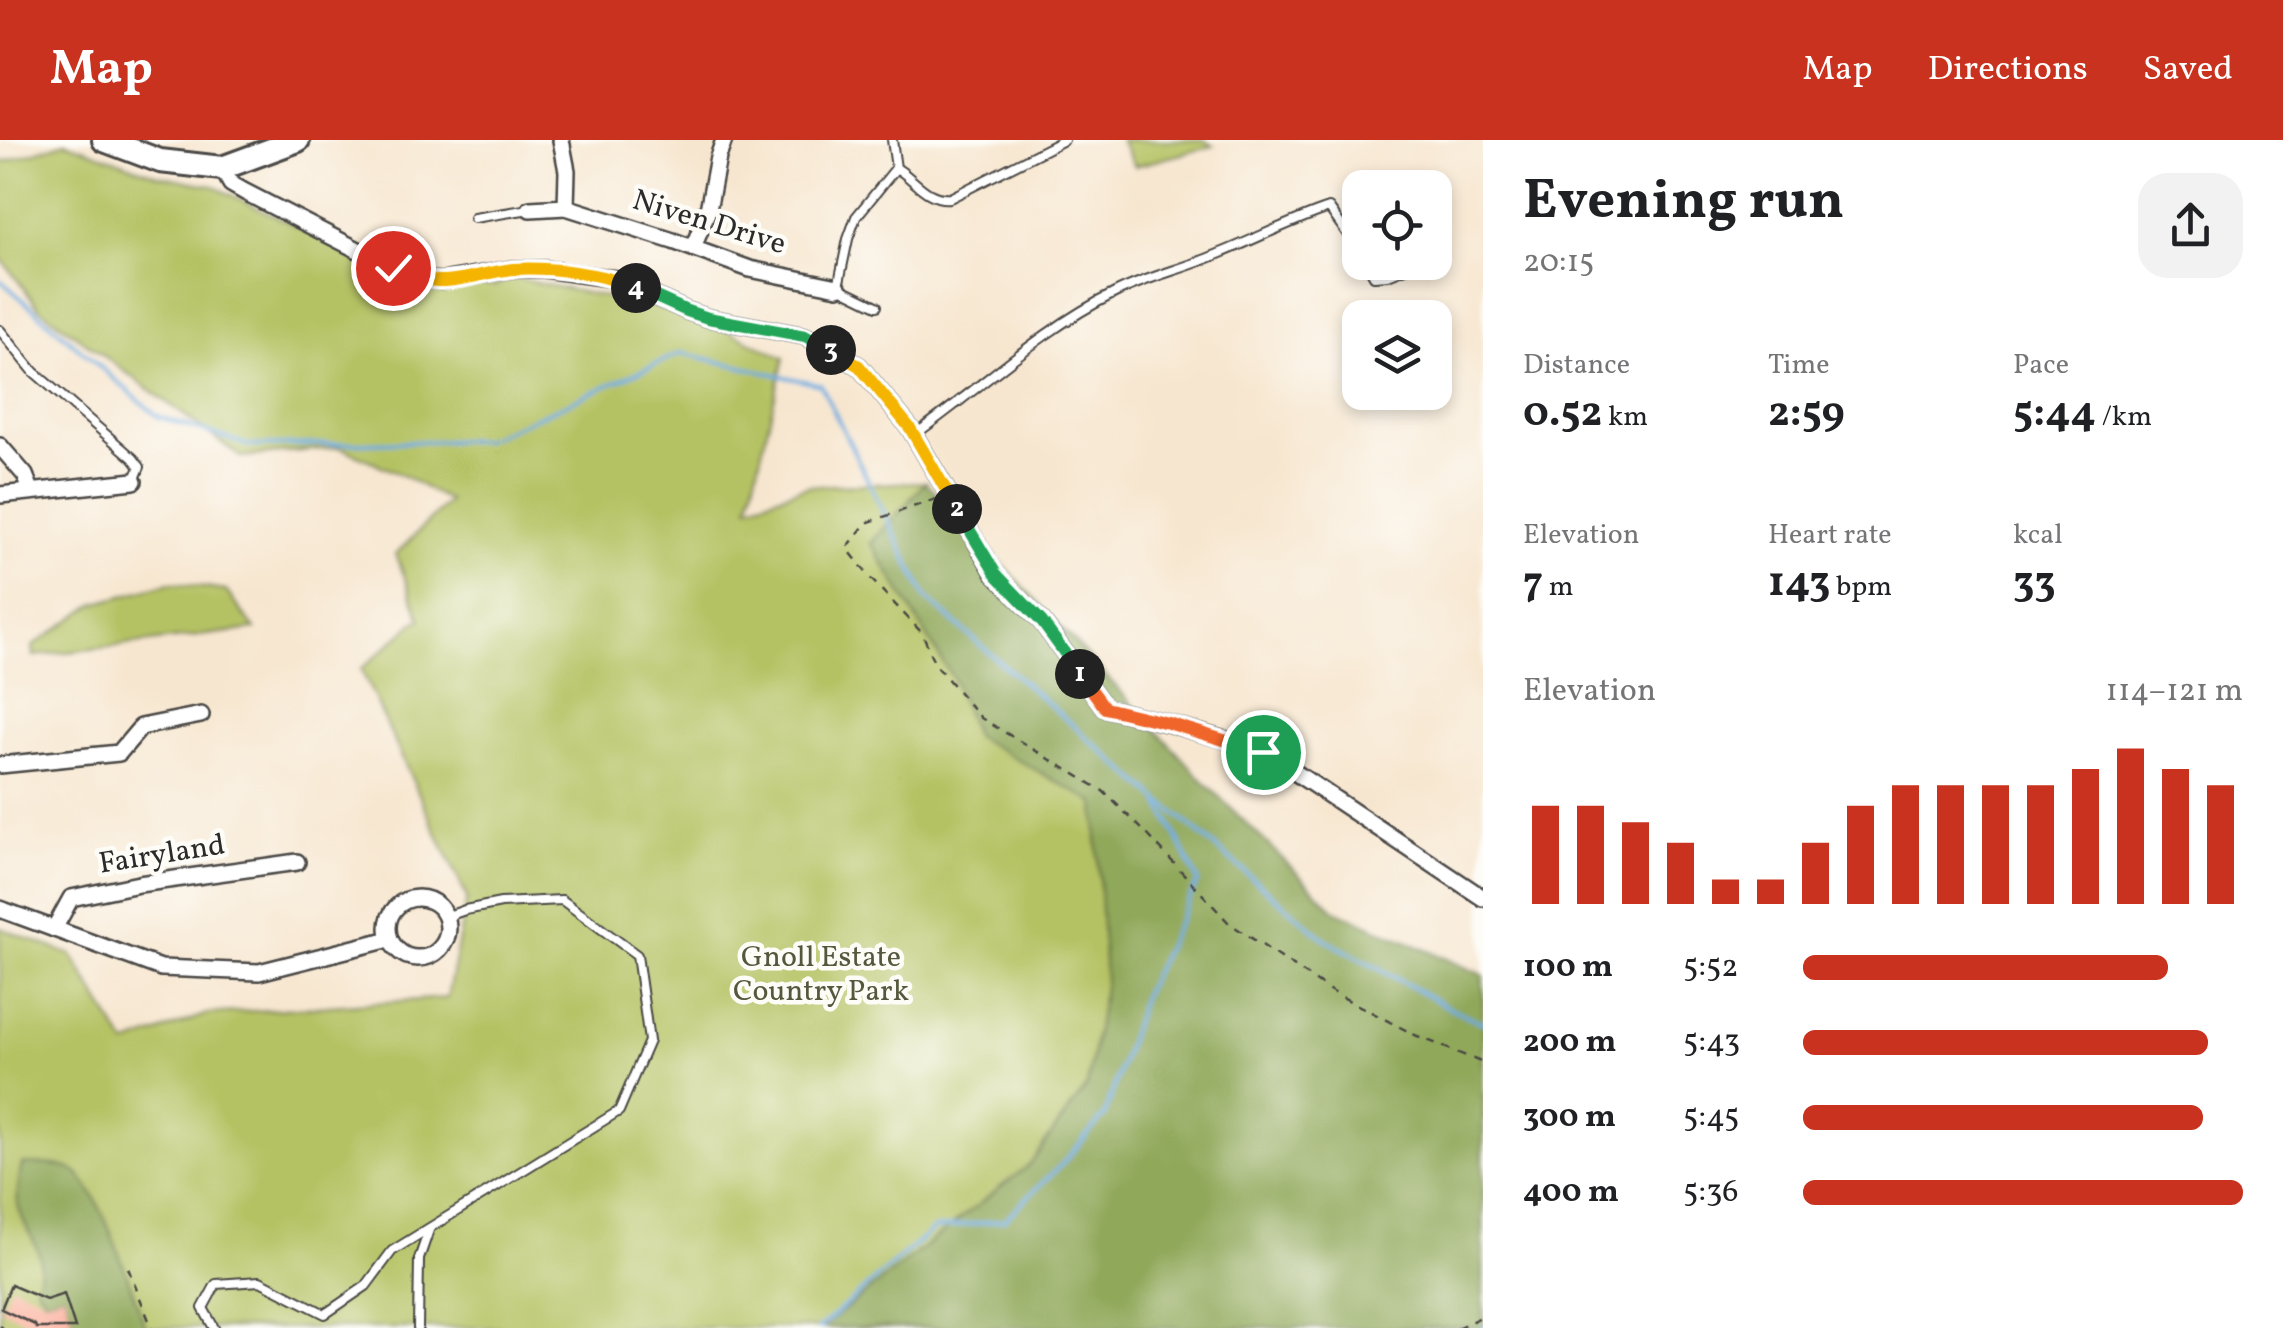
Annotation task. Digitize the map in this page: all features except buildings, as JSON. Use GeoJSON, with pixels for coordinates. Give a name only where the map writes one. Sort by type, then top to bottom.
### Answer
{"type":"FeatureCollection","features":[{"type":"Feature","properties":{"kind":"main road"},"geometry":{"type":"LineString","coordinates":[[104,140],[160,161],[222,168],[298,140]]}},
{"type":"Feature","properties":{"kind":"street"},"geometry":{"type":"LineString","coordinates":[[530,209],[566,207],[561,140]]}},
{"type":"Feature","properties":{"kind":"street"},"geometry":{"type":"LineString","coordinates":[[693,248],[708,210],[722,140]]}},
{"type":"Feature","properties":{"kind":"street"},"geometry":{"type":"LineString","coordinates":[[222,168],[232,184],[245,192],[422,279],[441,282],[512,269],[616,279],[708,318],[805,336],[859,366],[914,435],[996,574],[1042,622],[1105,708],[1263,752],[1483,898]]}},
{"type":"Feature","properties":{"kind":"street","name":"Niven Drive"},"geometry":{"type":"LineString","coordinates":[[566,207],[750,269],[838,287]]}},
{"type":"Feature","properties":{"kind":"street"},"geometry":{"type":"LineString","coordinates":[[0,446],[26,475],[31,490]]}},
{"type":"Feature","properties":{"kind":"street"},"geometry":{"type":"LineString","coordinates":[[0,495],[134,480]]}},
{"type":"Feature","properties":{"kind":"street"},"geometry":{"type":"LineString","coordinates":[[0,765],[119,753],[141,726],[201,715]]}},
{"type":"Feature","properties":{"kind":"street","name":"Fairyland"},"geometry":{"type":"LineString","coordinates":[[54,929],[71,898],[139,884],[296,862]]}},
{"type":"Feature","properties":{"kind":"street"},"geometry":{"type":"LineString","coordinates":[[414,898],[434,903],[445,917],[446,937],[442,946],[428,956],[398,952],[390,939],[389,919],[394,910],[414,898]]}},
{"type":"Feature","properties":{"kind":"street"},"geometry":{"type":"LineString","coordinates":[[0,910],[161,968],[259,972],[390,939]]}},
{"type":"Feature","properties":{"kind":"lane"},"geometry":{"type":"LineString","coordinates":[[877,306],[838,287],[856,217],[896,168],[892,140]]}},
{"type":"Feature","properties":{"kind":"lane"},"geometry":{"type":"LineString","coordinates":[[896,168],[931,195],[950,198],[1064,140]]}},
{"type":"Feature","properties":{"kind":"lane"},"geometry":{"type":"LineString","coordinates":[[914,435],[1019,354],[1114,293],[1329,208],[1342,226]]}},
{"type":"Feature","properties":{"kind":"lane"},"geometry":{"type":"LineString","coordinates":[[474,218],[530,209]]}},
{"type":"Feature","properties":{"kind":"lane"},"geometry":{"type":"LineString","coordinates":[[0,330],[34,372],[133,458],[140,467],[134,480]]}},
{"type":"Feature","properties":{"kind":"lane"},"geometry":{"type":"LineString","coordinates":[[214,1328],[203,1308],[216,1284],[260,1281],[324,1314],[366,1286],[392,1251],[619,1112],[649,1041],[637,955],[562,900],[502,904],[445,917]]}},
{"type":"Feature","properties":{"kind":"lane"},"geometry":{"type":"LineString","coordinates":[[418,1328],[419,1259],[428,1230]]}},
{"type":"Feature","properties":{"kind":"path"},"geometry":{"type":"LineString","coordinates":[[949,494],[866,523],[847,548],[923,634],[934,663],[981,718],[1103,791],[1229,923],[1330,990],[1415,1035],[1483,1063]]}},
{"type":"Feature","properties":{"kind":"path"},"geometry":{"type":"LineString","coordinates":[[128,1268],[152,1328]]}},
{"type":"Feature","properties":{"kind":"path"},"geometry":{"type":"LineString","coordinates":[[1457,1328],[1483,1316]]}},
{"type":"Feature","properties":{"kind":"green space"},"geometry":{"type":"Polygon","coordinates":[[[1120,140],[1204,140],[1213,146],[1135,166],[1120,140]]]}},
{"type":"Feature","properties":{"kind":"green space","name":"Gnoll Estate Country Park"},"geometry":{"type":"Polygon","coordinates":[[[66,142],[158,175],[213,186],[406,279],[495,286],[510,277],[700,317],[784,358],[749,506],[807,486],[926,482],[871,544],[1483,1098],[1483,1328],[0,1328],[0,928],[72,955],[126,1045],[207,1014],[447,998],[467,898],[361,669],[421,620],[396,554],[449,501],[340,447],[241,457],[39,308],[0,257],[0,163],[66,142]]]}},
{"type":"Feature","properties":{"kind":"green space"},"geometry":{"type":"Polygon","coordinates":[[[926,482],[1209,787],[1335,910],[1483,975],[1483,1328],[821,1328],[1029,1165],[1087,1086],[1105,981],[1095,803],[975,736],[953,679],[871,543],[926,482]]]}},
{"type":"Feature","properties":{"kind":"green space"},"geometry":{"type":"Polygon","coordinates":[[[169,583],[226,591],[255,629],[34,656],[33,646],[94,604],[169,583]]]}},
{"type":"Feature","properties":{"kind":"green space"},"geometry":{"type":"Polygon","coordinates":[[[22,1164],[63,1167],[85,1182],[105,1220],[146,1328],[75,1328],[64,1294],[46,1300],[36,1287],[40,1273],[38,1252],[18,1204],[22,1164]]]}},
{"type":"Feature","properties":{"kind":"waterway"},"geometry":{"type":"LineString","coordinates":[[0,280],[157,416],[250,446],[485,440],[681,353],[821,385],[926,598],[1326,940],[1483,1023]]}},
{"type":"Feature","properties":{"kind":"waterway"},"geometry":{"type":"LineString","coordinates":[[819,1328],[934,1229],[1004,1220],[1105,1115],[1144,993],[1198,881],[1159,801]]}},
{"type":"Feature","properties":{"kind":"route"},"geometry":{"type":"LineString","coordinates":[[393,268],[441,282],[512,269],[616,279],[708,318],[805,336],[859,366],[910,428],[996,574],[1042,622],[1105,708],[1263,752]]}}]}
